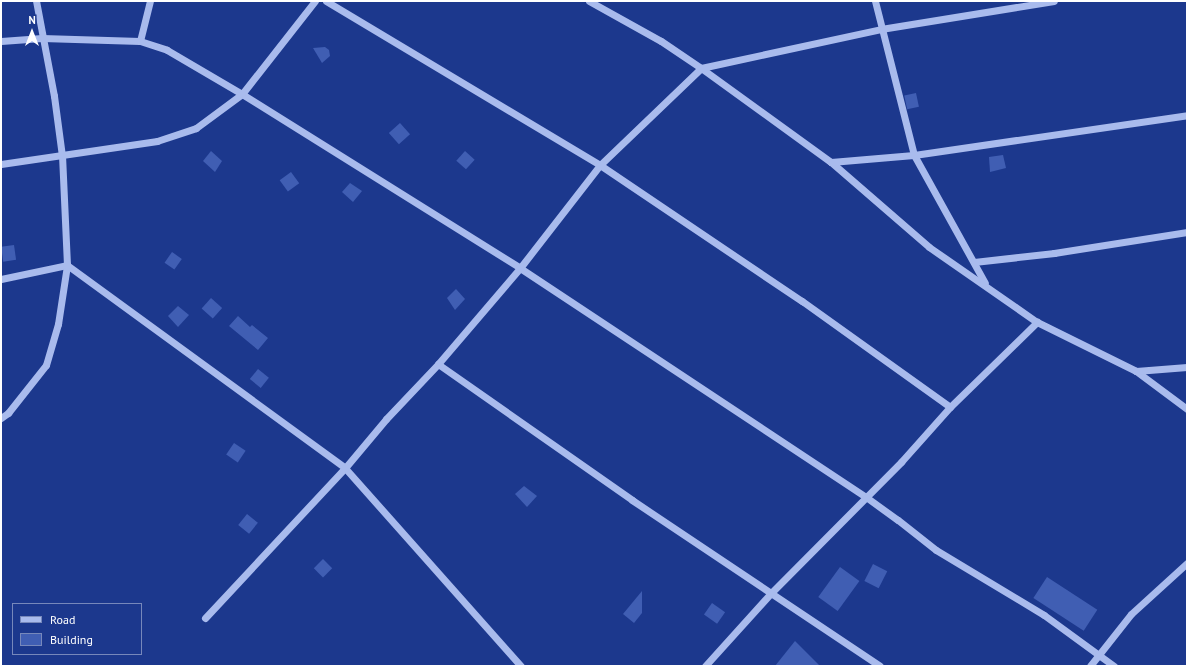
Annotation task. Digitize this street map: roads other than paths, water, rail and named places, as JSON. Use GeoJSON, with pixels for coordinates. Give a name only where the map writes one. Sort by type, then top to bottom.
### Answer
{"type":"FeatureCollection","features":[{"type":"Feature","properties":{"kind":"street"},"geometry":{"type":"LineString","coordinates":[[1,418],[46,365],[58,324],[67,265],[62,156],[54,96],[36,1]]}},
{"type":"Feature","properties":{"kind":"street"},"geometry":{"type":"LineString","coordinates":[[140,41],[150,1]]}},
{"type":"Feature","properties":{"kind":"street"},"geometry":{"type":"LineString","coordinates":[[1,164],[157,142],[196,128],[242,94],[315,1]]}},
{"type":"Feature","properties":{"kind":"street"},"geometry":{"type":"LineString","coordinates":[[326,1],[600,165],[802,301],[950,407]]}},
{"type":"Feature","properties":{"kind":"street"},"geometry":{"type":"LineString","coordinates":[[589,1],[661,41],[701,68],[831,162],[929,247],[987,285],[1037,322],[1136,371],[1187,409]]}},
{"type":"Feature","properties":{"kind":"street"},"geometry":{"type":"LineString","coordinates":[[875,1],[914,155],[987,285]]}},
{"type":"Feature","properties":{"kind":"street"},"geometry":{"type":"LineString","coordinates":[[205,618],[346,468],[386,419],[438,364],[520,268],[600,165],[701,68],[881,29],[1054,1]]}},
{"type":"Feature","properties":{"kind":"street"},"geometry":{"type":"LineString","coordinates":[[1,42],[42,38],[140,41],[167,50],[242,94],[520,268],[866,497],[936,550],[1044,615],[1114,666]]}},
{"type":"Feature","properties":{"kind":"street"},"geometry":{"type":"LineString","coordinates":[[831,162],[914,155],[1187,114]]}},
{"type":"Feature","properties":{"kind":"street"},"geometry":{"type":"LineString","coordinates":[[974,262],[1054,253],[1187,232]]}},
{"type":"Feature","properties":{"kind":"street"},"geometry":{"type":"LineString","coordinates":[[1,279],[67,265],[346,468],[521,666]]}},
{"type":"Feature","properties":{"kind":"street"},"geometry":{"type":"LineString","coordinates":[[705,666],[771,593],[901,462],[950,407],[1037,322]]}},
{"type":"Feature","properties":{"kind":"street"},"geometry":{"type":"LineString","coordinates":[[438,364],[632,500],[880,666]]}},
{"type":"Feature","properties":{"kind":"street"},"geometry":{"type":"LineString","coordinates":[[1136,371],[1187,367]]}},
{"type":"Feature","properties":{"kind":"street"},"geometry":{"type":"LineString","coordinates":[[1090,666],[1131,614],[1186,565]]}}]}
